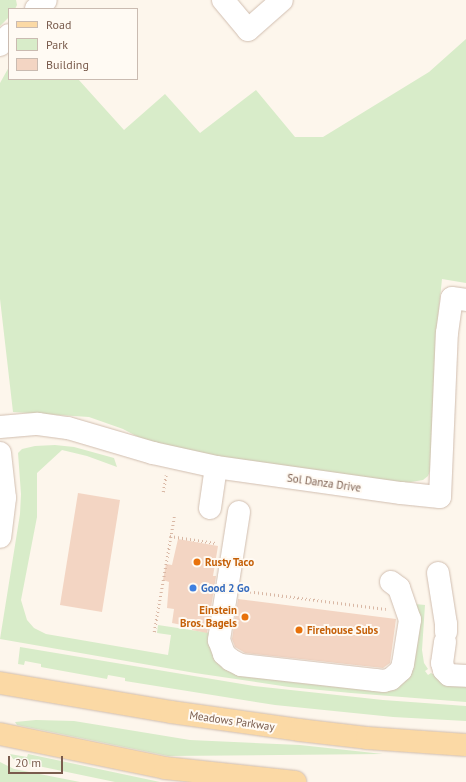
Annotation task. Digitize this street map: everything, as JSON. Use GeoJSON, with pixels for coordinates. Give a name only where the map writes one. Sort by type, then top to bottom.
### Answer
{"type":"FeatureCollection","features":[{"type":"Feature","properties":{"kind":"main road","name":"Meadows Parkway"},"geometry":{"type":"LineString","coordinates":[[0,683],[171,712],[299,730],[367,738],[466,745]]}},
{"type":"Feature","properties":{"kind":"main road"},"geometry":{"type":"LineString","coordinates":[[0,734],[165,768],[296,782]]}},
{"type":"Feature","properties":{"kind":"street"},"geometry":{"type":"LineString","coordinates":[[223,0],[248,30],[282,0]]}},
{"type":"Feature","properties":{"kind":"street"},"geometry":{"type":"LineString","coordinates":[[0,45],[8,36]]}},
{"type":"Feature","properties":{"kind":"street","name":"Sol Danza Drive"},"geometry":{"type":"LineString","coordinates":[[0,427],[38,424],[68,428],[153,453],[216,467],[393,492],[440,497],[447,333],[452,298],[466,300]]}},
{"type":"Feature","properties":{"kind":"street"},"geometry":{"type":"LineString","coordinates":[[0,453],[5,498],[0,537]]}},
{"type":"Feature","properties":{"kind":"street"},"geometry":{"type":"LineString","coordinates":[[210,508],[216,467]]}},
{"type":"Feature","properties":{"kind":"street"},"geometry":{"type":"LineString","coordinates":[[239,512],[219,640],[224,654],[231,660],[241,665],[384,681],[390,679],[401,670],[410,620],[399,588],[391,582]]}},
{"type":"Feature","properties":{"kind":"street"},"geometry":{"type":"LineString","coordinates":[[438,573],[446,624],[442,663],[444,670],[449,675],[466,676]]}},
{"type":"Feature","properties":{"kind":"path"},"geometry":{"type":"LineString","coordinates":[[163,492],[166,473],[164,471]]}},
{"type":"Feature","properties":{"kind":"path"},"geometry":{"type":"LineString","coordinates":[[154,632],[174,517]]}},
{"type":"Feature","properties":{"kind":"path"},"geometry":{"type":"LineString","coordinates":[[170,536],[220,544]]}},
{"type":"Feature","properties":{"kind":"path"},"geometry":{"type":"LineString","coordinates":[[240,590],[391,609]]}},
{"type":"Feature","properties":{"kind":"green space"},"geometry":{"type":"Polygon","coordinates":[[[0,0],[16,0],[17,5],[16,8],[8,8],[8,18],[0,26],[0,0]]]}},
{"type":"Feature","properties":{"kind":"green space"},"geometry":{"type":"Polygon","coordinates":[[[466,39],[466,283],[442,279],[439,308],[432,466],[428,476],[423,480],[405,483],[213,460],[140,438],[123,429],[89,417],[13,412],[0,299],[0,83],[8,69],[8,80],[79,80],[124,130],[165,94],[200,133],[256,90],[295,137],[323,137],[429,72],[466,39]]]}},
{"type":"Feature","properties":{"kind":"green space"},"geometry":{"type":"Polygon","coordinates":[[[55,445],[74,447],[114,458],[117,467],[87,456],[62,450],[37,473],[37,517],[21,600],[27,620],[34,628],[46,634],[168,655],[171,635],[157,633],[158,625],[211,633],[216,649],[384,686],[415,604],[425,605],[422,650],[424,663],[428,669],[425,671],[428,675],[431,673],[443,680],[466,682],[466,702],[289,687],[195,673],[0,639],[20,514],[21,494],[18,453],[22,449],[35,446],[55,445]]]}},
{"type":"Feature","properties":{"kind":"green space"},"geometry":{"type":"Polygon","coordinates":[[[20,647],[254,686],[383,700],[466,706],[466,721],[393,717],[275,705],[125,681],[125,678],[108,675],[107,679],[41,667],[41,664],[25,661],[24,665],[18,664],[20,647]]]}},
{"type":"Feature","properties":{"kind":"green space"},"geometry":{"type":"Polygon","coordinates":[[[36,720],[74,721],[190,740],[300,745],[383,754],[168,756],[17,725],[15,722],[36,720]]]}},
{"type":"Feature","properties":{"kind":"green space"},"geometry":{"type":"Polygon","coordinates":[[[10,754],[27,757],[28,754],[160,782],[115,782],[19,762],[13,759],[10,754]]]}},
{"type":"Feature","properties":{"kind":"green space"},"geometry":{"type":"Polygon","coordinates":[[[0,762],[14,769],[80,782],[0,782],[0,762]]]}},
{"type":"Feature","properties":{"kind":"building"},"geometry":{"type":"Polygon","coordinates":[[[78,493],[120,500],[102,612],[60,605],[78,493]]]}},
{"type":"Feature","properties":{"kind":"building","name":"Good 2 Go"},"geometry":{"type":"Polygon","coordinates":[[[178,539],[218,546],[213,576],[216,576],[207,633],[192,630],[192,627],[172,623],[174,609],[167,608],[169,582],[163,580],[166,564],[172,565],[178,539]]]}},
{"type":"Feature","properties":{"kind":"building"},"geometry":{"type":"Polygon","coordinates":[[[238,599],[396,619],[390,663],[383,668],[245,653],[235,647],[232,639],[238,599]]]}},
{"type":"Feature","properties":{"kind":"place","name":"Rusty Taco"},"geometry":{"type":"Point","coordinates":[197,562]}},
{"type":"Feature","properties":{"kind":"place","name":"Good 2 Go"},"geometry":{"type":"Point","coordinates":[193,588]}},
{"type":"Feature","properties":{"kind":"place","name":"Einstein Bros. Bagels"},"geometry":{"type":"Point","coordinates":[245,617]}},
{"type":"Feature","properties":{"kind":"place","name":"Firehouse Subs"},"geometry":{"type":"Point","coordinates":[299,630]}}]}
